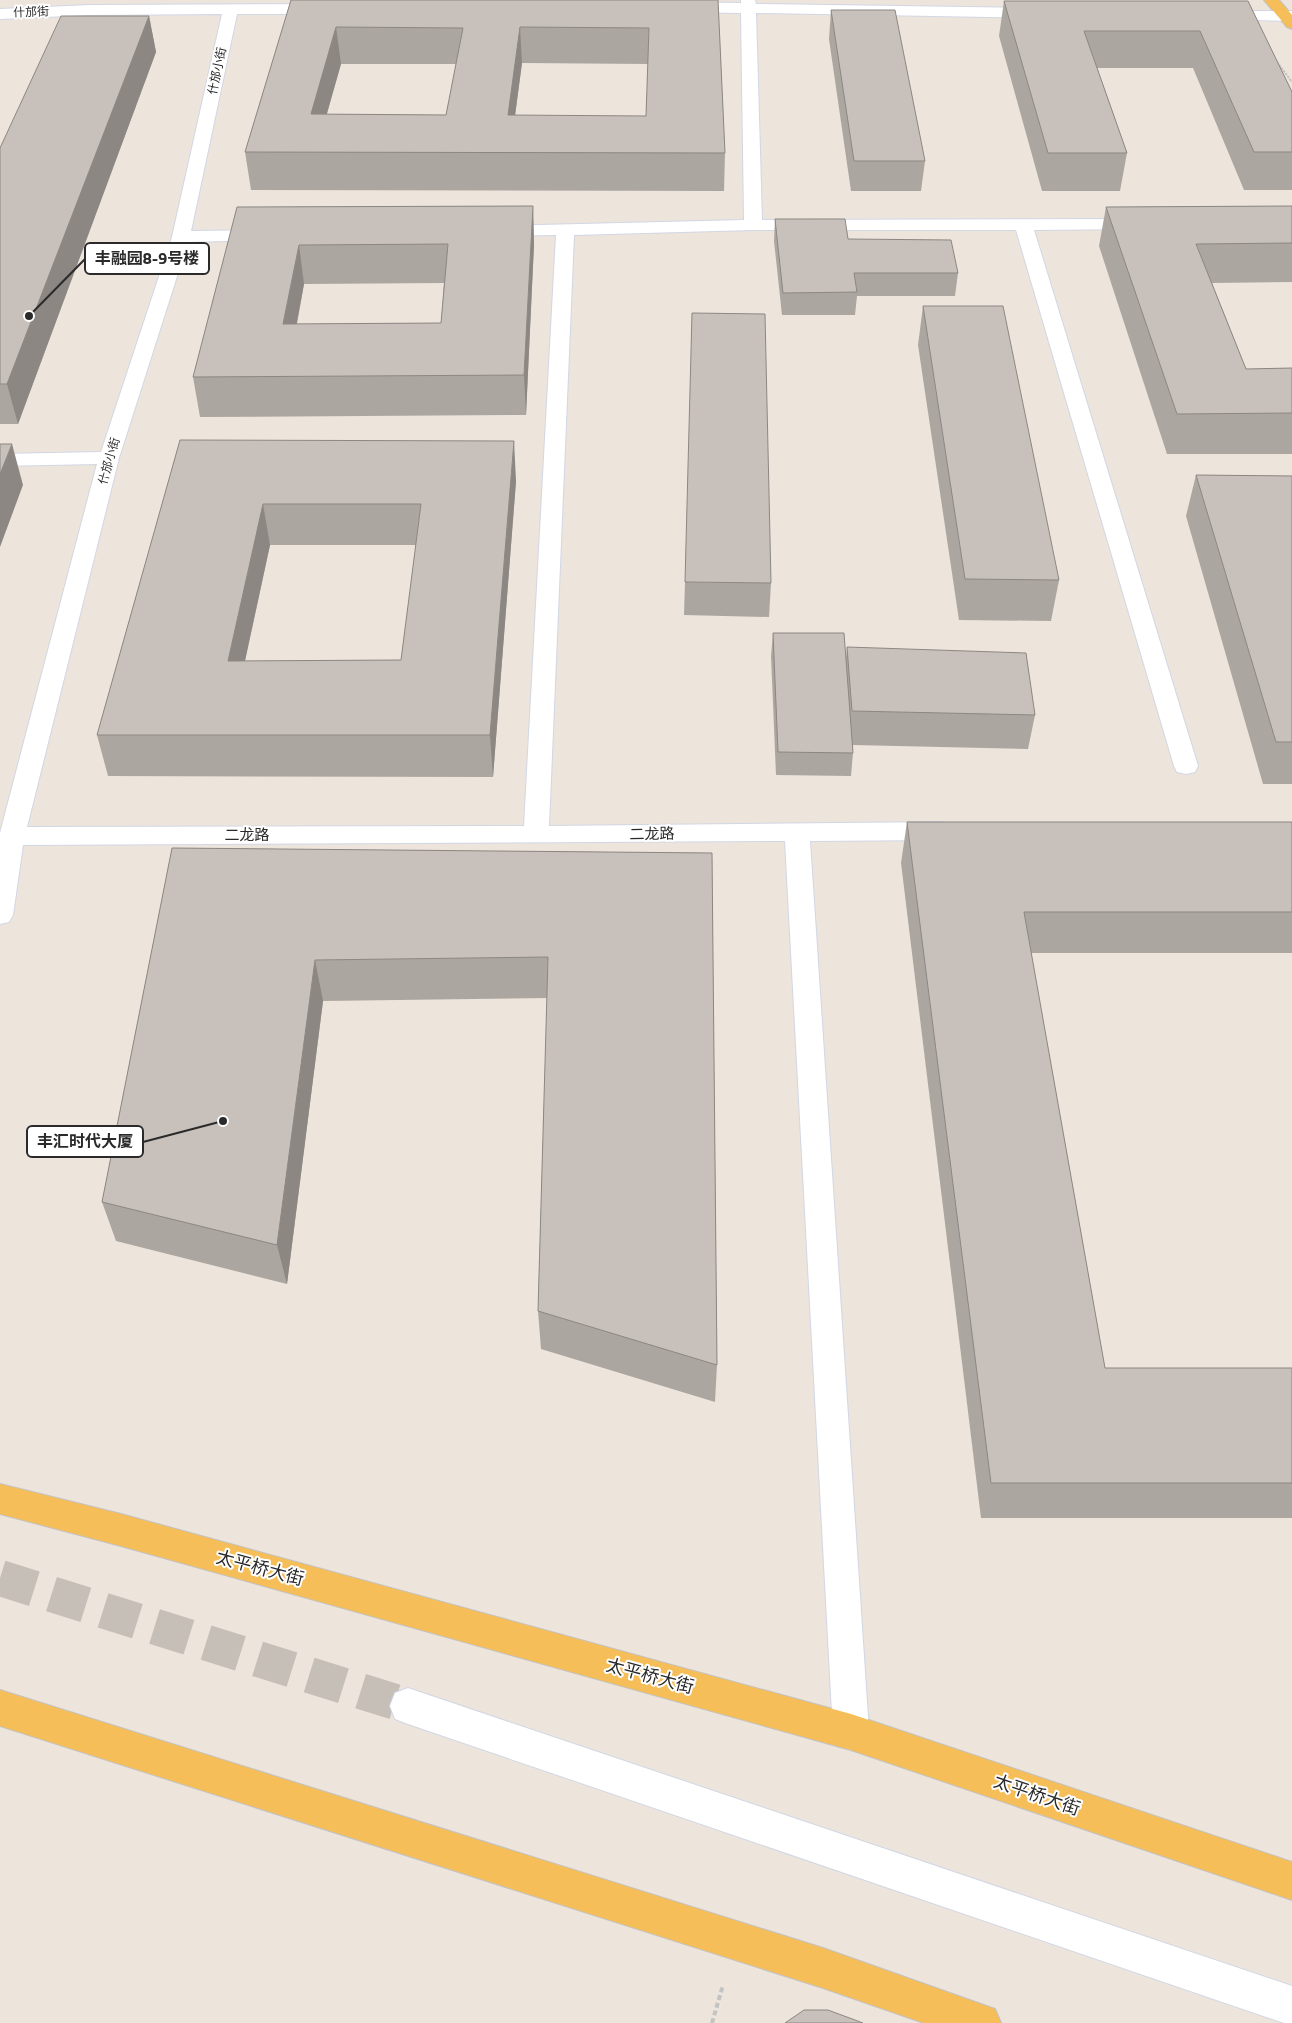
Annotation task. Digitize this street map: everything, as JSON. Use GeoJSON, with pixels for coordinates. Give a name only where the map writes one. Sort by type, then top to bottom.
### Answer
{"type":"FeatureCollection","features":[{"type":"Feature","properties":{"kind":"main road"},"geometry":{"type":"LineString","coordinates":[[1271,0],[1290,19]]}},
{"type":"Feature","properties":{"kind":"main road","name":"太平桥大街"},"geometry":{"type":"LineString","coordinates":[[0,1499],[122,1530],[852,1732],[1292,1881]]}},
{"type":"Feature","properties":{"kind":"main road"},"geometry":{"type":"LineString","coordinates":[[0,1708],[823,1968],[980,2023]]}},
{"type":"Feature","properties":{"kind":"street"},"geometry":{"type":"LineString","coordinates":[[747,4],[753,225]]}},
{"type":"Feature","properties":{"kind":"street"},"geometry":{"type":"LineString","coordinates":[[667,8],[747,4],[1054,13]]}},
{"type":"Feature","properties":{"kind":"street","name":"什邡街"},"geometry":{"type":"LineString","coordinates":[[0,14],[93,5],[230,10],[340,9]]}},
{"type":"Feature","properties":{"kind":"street","name":"什邡小街"},"geometry":{"type":"LineString","coordinates":[[0,915],[12,836],[109,458],[181,237],[230,10]]}},
{"type":"Feature","properties":{"kind":"street"},"geometry":{"type":"LineString","coordinates":[[1202,16],[1290,19]]}},
{"type":"Feature","properties":{"kind":"street"},"geometry":{"type":"LineString","coordinates":[[477,231],[753,225],[1153,223]]}},
{"type":"Feature","properties":{"kind":"street"},"geometry":{"type":"LineString","coordinates":[[1024,225],[1186,766]]}},
{"type":"Feature","properties":{"kind":"street"},"geometry":{"type":"LineString","coordinates":[[536,835],[566,230]]}},
{"type":"Feature","properties":{"kind":"street"},"geometry":{"type":"LineString","coordinates":[[181,237],[280,235]]}},
{"type":"Feature","properties":{"kind":"street"},"geometry":{"type":"LineString","coordinates":[[0,460],[109,458]]}},
{"type":"Feature","properties":{"kind":"street","name":"二龙路"},"geometry":{"type":"LineString","coordinates":[[12,836],[536,835],[965,830]]}},
{"type":"Feature","properties":{"kind":"street"},"geometry":{"type":"LineString","coordinates":[[797,832],[852,1732]]}},
{"type":"Feature","properties":{"kind":"street"},"geometry":{"type":"LineString","coordinates":[[408,1706],[1292,2006]]}},
{"type":"Feature","properties":{"kind":"building"},"geometry":{"type":"Polygon","coordinates":[[[291,0],[718,0],[725,153],[245,152],[291,0]],[[336,27],[311,114],[446,115],[463,28],[336,27]],[[520,27],[508,115],[646,116],[649,28],[520,27]]]}},
{"type":"Feature","properties":{"kind":"building"},"geometry":{"type":"Polygon","coordinates":[[[1004,1],[1248,1],[1292,92],[1292,152],[1254,152],[1200,31],[1084,31],[1127,153],[1048,153],[1004,1]]]}},
{"type":"Feature","properties":{"kind":"building"},"geometry":{"type":"Polygon","coordinates":[[[831,10],[895,10],[925,161],[854,161],[831,10]]]}},
{"type":"Feature","properties":{"kind":"building"},"geometry":{"type":"Polygon","coordinates":[[[61,16],[149,16],[7,384],[0,384],[0,148],[61,16]]]}},
{"type":"Feature","properties":{"kind":"building"},"geometry":{"type":"Polygon","coordinates":[[[533,206],[524,375],[193,377],[237,207],[533,206]],[[448,244],[299,245],[283,324],[441,323],[448,244]]]}},
{"type":"Feature","properties":{"kind":"building"},"geometry":{"type":"Polygon","coordinates":[[[1292,206],[1292,243],[1196,244],[1246,369],[1292,368],[1292,413],[1177,414],[1106,207],[1292,206]]]}},
{"type":"Feature","properties":{"kind":"building"},"geometry":{"type":"Polygon","coordinates":[[[775,219],[845,219],[848,239],[951,240],[958,273],[854,273],[857,292],[783,293],[775,219]]]}},
{"type":"Feature","properties":{"kind":"building"},"geometry":{"type":"Polygon","coordinates":[[[923,306],[1003,306],[1059,580],[965,579],[923,306]]]}},
{"type":"Feature","properties":{"kind":"building"},"geometry":{"type":"Polygon","coordinates":[[[692,313],[765,314],[771,583],[685,582],[692,313]]]}},
{"type":"Feature","properties":{"kind":"building"},"geometry":{"type":"Polygon","coordinates":[[[180,440],[514,441],[490,735],[97,735],[180,440]],[[263,504],[228,661],[401,660],[421,504],[263,504]]]}},
{"type":"Feature","properties":{"kind":"building"},"geometry":{"type":"Polygon","coordinates":[[[0,444],[12,444],[0,474],[0,444]]]}},
{"type":"Feature","properties":{"kind":"building"},"geometry":{"type":"Polygon","coordinates":[[[1196,475],[1292,476],[1292,742],[1276,742],[1196,475]]]}},
{"type":"Feature","properties":{"kind":"building"},"geometry":{"type":"Polygon","coordinates":[[[773,633],[844,633],[853,753],[778,752],[773,633]]]}},
{"type":"Feature","properties":{"kind":"building"},"geometry":{"type":"Polygon","coordinates":[[[847,647],[1026,653],[1035,715],[852,711],[847,647]]]}},
{"type":"Feature","properties":{"kind":"building"},"geometry":{"type":"Polygon","coordinates":[[[907,822],[1292,822],[1292,912],[1024,912],[1105,1368],[1292,1368],[1292,1483],[991,1483],[907,822]]]}},
{"type":"Feature","properties":{"kind":"building"},"geometry":{"type":"Polygon","coordinates":[[[172,848],[712,853],[717,1365],[538,1311],[548,957],[315,960],[277,1245],[102,1202],[172,848]]]}},
{"type":"Feature","properties":{"kind":"building"},"geometry":{"type":"Polygon","coordinates":[[[804,2010],[828,2010],[863,2023],[785,2023],[804,2010]]]}},
{"type":"Feature","properties":{"kind":"tunnel"},"geometry":{"type":"LineString","coordinates":[[0,1578],[408,1706]]}},
{"type":"Feature","properties":{"kind":"place","name":"丰融园8-9号楼"},"geometry":{"type":"Point","coordinates":[29,316]}},
{"type":"Feature","properties":{"kind":"place","name":"丰汇时代大厦"},"geometry":{"type":"Point","coordinates":[223,1121]}}]}
